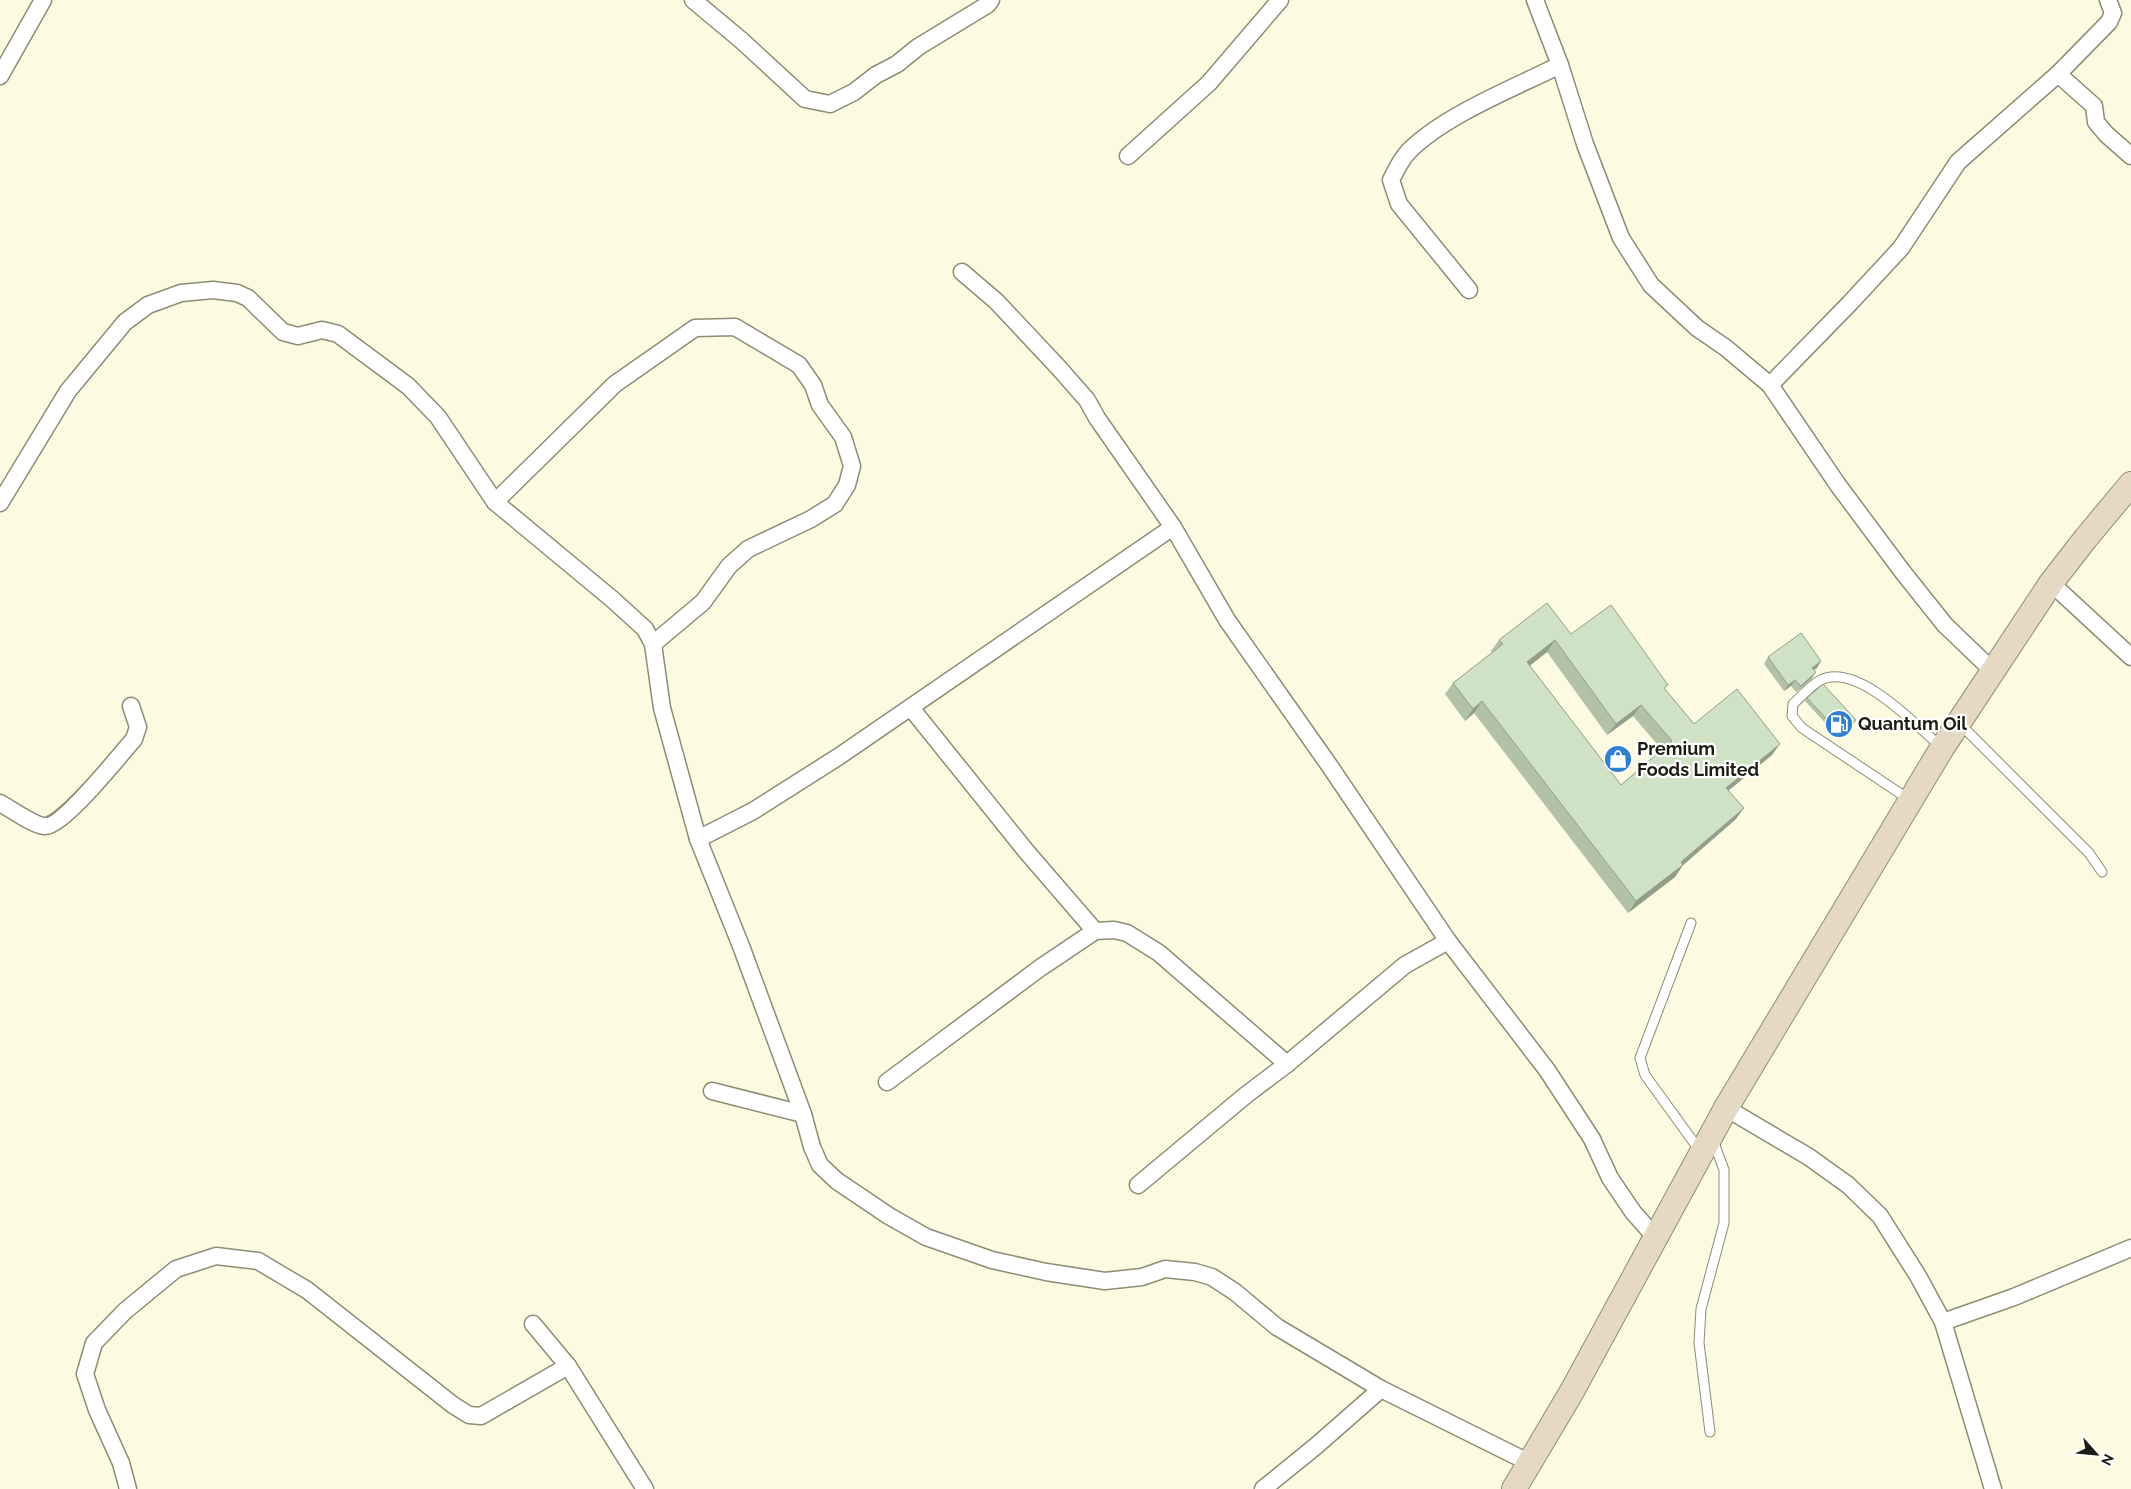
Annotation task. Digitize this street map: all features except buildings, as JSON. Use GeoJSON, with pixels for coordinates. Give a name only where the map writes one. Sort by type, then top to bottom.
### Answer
{"type":"FeatureCollection","features":[{"type":"Feature","properties":{"kind":"main road"},"geometry":{"type":"LineString","coordinates":[[1514,1489],[1571,1393],[1726,1108],[1942,748],[1960,724],[2052,582],[2131,484]]}},
{"type":"Feature","properties":{"kind":"street"},"geometry":{"type":"LineString","coordinates":[[0,76],[43,0]]}},
{"type":"Feature","properties":{"kind":"street"},"geometry":{"type":"LineString","coordinates":[[692,0],[741,40],[805,99],[830,104],[854,92],[876,75],[897,64],[918,47],[987,5],[990,0]]}},
{"type":"Feature","properties":{"kind":"street"},"geometry":{"type":"LineString","coordinates":[[1128,156],[1209,83],[1279,0]]}},
{"type":"Feature","properties":{"kind":"street"},"geometry":{"type":"LineString","coordinates":[[1535,0],[1560,65],[1585,144],[1621,238],[1651,285],[1697,328],[1726,348],[1770,385],[1838,485],[1902,571],[1945,625],[1994,672]]}},
{"type":"Feature","properties":{"kind":"street"},"geometry":{"type":"LineString","coordinates":[[1770,385],[1901,248],[1958,162],[2058,74],[2109,22],[2113,13],[2108,0]]}},
{"type":"Feature","properties":{"kind":"street"},"geometry":{"type":"LineString","coordinates":[[1469,290],[1398,204],[1391,180],[1397,167],[1409,151],[1447,122],[1560,65]]}},
{"type":"Feature","properties":{"kind":"street"},"geometry":{"type":"LineString","coordinates":[[2058,74],[2094,106],[2096,122],[2106,134],[2131,156]]}},
{"type":"Feature","properties":{"kind":"street"},"geometry":{"type":"LineString","coordinates":[[962,272],[1012,317],[1087,400],[1097,418],[1173,527],[1227,620],[1448,941],[1547,1070],[1592,1139],[1610,1178],[1633,1212],[1655,1237]]}},
{"type":"Feature","properties":{"kind":"street"},"geometry":{"type":"LineString","coordinates":[[0,503],[68,391],[125,322],[148,305],[181,293],[213,290],[237,293],[248,298],[283,332],[298,336],[322,330],[338,334],[408,386],[438,417],[495,502],[612,599],[645,629],[653,644],[662,708],[698,839],[741,946],[803,1114],[812,1147],[820,1164],[837,1181],[889,1216],[926,1237],[992,1260],[1046,1272],[1105,1281],[1142,1277],[1165,1269],[1195,1272],[1212,1277],[1235,1292],[1276,1326],[1381,1389],[1530,1463]]}},
{"type":"Feature","properties":{"kind":"street"},"geometry":{"type":"LineString","coordinates":[[495,502],[615,384],[695,328],[735,327],[799,365],[813,385],[820,405],[843,437],[852,466],[847,485],[835,504],[811,519],[748,549],[729,566],[703,602],[653,644]]}},
{"type":"Feature","properties":{"kind":"street"},"geometry":{"type":"LineString","coordinates":[[698,839],[753,811],[911,708],[1173,527]]}},
{"type":"Feature","properties":{"kind":"street"},"geometry":{"type":"LineString","coordinates":[[2052,582],[2131,657]]}},
{"type":"Feature","properties":{"kind":"street"},"geometry":{"type":"LineString","coordinates":[[0,803],[43,826],[54,824],[76,804],[134,739],[138,728],[130,706]]}},
{"type":"Feature","properties":{"kind":"street"},"geometry":{"type":"LineString","coordinates":[[911,708],[1026,851],[1096,931]]}},
{"type":"Feature","properties":{"kind":"street"},"geometry":{"type":"LineString","coordinates":[[888,1082],[1040,968],[1096,931],[1114,930],[1127,933],[1159,953],[1288,1064]]}},
{"type":"Feature","properties":{"kind":"street"},"geometry":{"type":"LineString","coordinates":[[1138,1185],[1246,1095],[1288,1064],[1405,965],[1448,941]]}},
{"type":"Feature","properties":{"kind":"street"},"geometry":{"type":"LineString","coordinates":[[712,1091],[803,1114]]}},
{"type":"Feature","properties":{"kind":"street"},"geometry":{"type":"LineString","coordinates":[[1726,1108],[1809,1158],[1848,1185],[1880,1216],[1918,1276],[1943,1322],[1993,1489]]}},
{"type":"Feature","properties":{"kind":"street"},"geometry":{"type":"LineString","coordinates":[[1943,1322],[2014,1297],[2131,1248]]}},
{"type":"Feature","properties":{"kind":"street"},"geometry":{"type":"LineString","coordinates":[[128,1489],[121,1463],[97,1410],[84,1374],[94,1343],[125,1311],[176,1269],[216,1256],[258,1261],[307,1290],[453,1405],[469,1415],[481,1416],[568,1366]]}},
{"type":"Feature","properties":{"kind":"street"},"geometry":{"type":"LineString","coordinates":[[533,1324],[568,1366],[645,1489]]}},
{"type":"Feature","properties":{"kind":"street"},"geometry":{"type":"LineString","coordinates":[[1263,1489],[1381,1389]]}},
{"type":"Feature","properties":{"kind":"lane"},"geometry":{"type":"LineString","coordinates":[[1911,801],[1802,728],[1792,716],[1794,704],[1819,681],[1835,676],[1852,679],[1877,692],[1942,748]]}},
{"type":"Feature","properties":{"kind":"lane"},"geometry":{"type":"LineString","coordinates":[[1960,724],[2088,853],[2102,872]]}},
{"type":"Feature","properties":{"kind":"lane"},"geometry":{"type":"LineString","coordinates":[[1691,923],[1640,1058],[1645,1075],[1706,1144],[1724,1170],[1724,1223],[1701,1309],[1699,1343],[1710,1432]]}},
{"type":"Feature","properties":{"kind":"place","name":"Quantum Oil"},"geometry":{"type":"Point","coordinates":[1839,724]}},
{"type":"Feature","properties":{"kind":"place","name":"Premium Foods Limited"},"geometry":{"type":"Point","coordinates":[1618,759]}}]}
